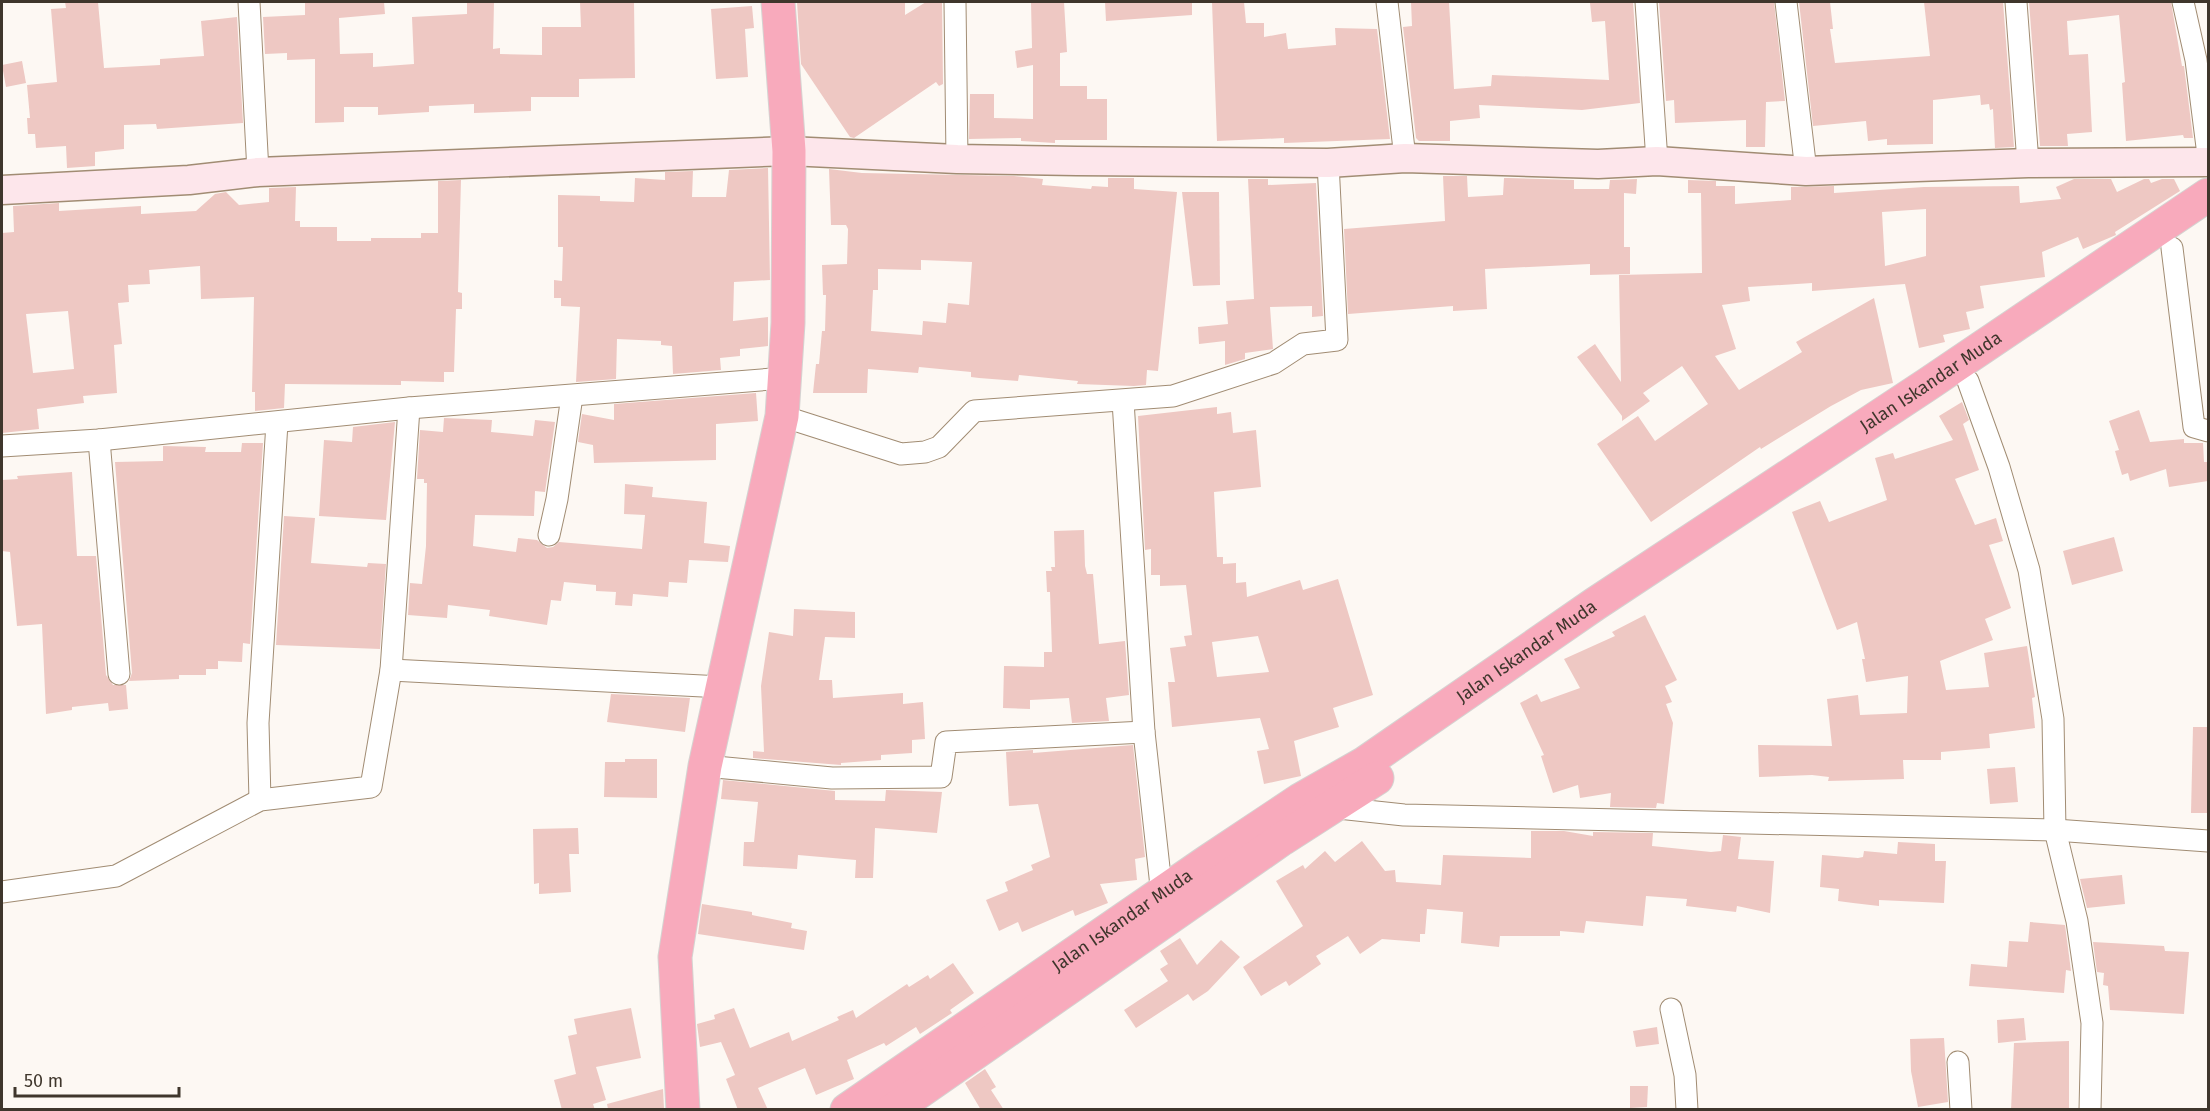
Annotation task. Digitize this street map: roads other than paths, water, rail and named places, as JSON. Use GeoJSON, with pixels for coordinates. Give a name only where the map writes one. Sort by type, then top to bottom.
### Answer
{"type":"FeatureCollection","features":[{"type":"Feature","properties":{"kind":"highway"},"geometry":{"type":"LineString","coordinates":[[683,1110],[675,957],[705,766],[782,416],[788,323],[789,151],[778,2]]}},
{"type":"Feature","properties":{"kind":"highway","name":"Jalan Iskandar Muda"},"geometry":{"type":"LineString","coordinates":[[1033,999],[1162,895],[1300,800],[1365,763],[1576,617],[1882,416],[2208,195]]}},
{"type":"Feature","properties":{"kind":"highway","name":"Jalan Iskandar Muda"},"geometry":{"type":"LineString","coordinates":[[847,1110],[994,1025],[1282,839],[1334,808],[1521,679],[1841,470],[1968,381],[2208,222]]}},
{"type":"Feature","properties":{"kind":"highway","name":"Jalan Iskandar Muda"},"geometry":{"type":"LineString","coordinates":[[893,1110],[994,1025]]}},
{"type":"Feature","properties":{"kind":"street"},"geometry":{"type":"LineString","coordinates":[[249,2],[258,172]]}},
{"type":"Feature","properties":{"kind":"street"},"geometry":{"type":"LineString","coordinates":[[956,2],[957,159]]}},
{"type":"Feature","properties":{"kind":"street"},"geometry":{"type":"LineString","coordinates":[[1387,2],[1405,158]]}},
{"type":"Feature","properties":{"kind":"street"},"geometry":{"type":"LineString","coordinates":[[1646,2],[1657,161]]}},
{"type":"Feature","properties":{"kind":"street"},"geometry":{"type":"LineString","coordinates":[[1786,2],[1806,171]]}},
{"type":"Feature","properties":{"kind":"street"},"geometry":{"type":"LineString","coordinates":[[2016,2],[2028,163]]}},
{"type":"Feature","properties":{"kind":"street"},"geometry":{"type":"LineString","coordinates":[[2183,2],[2196,60],[2208,155]]}},
{"type":"Feature","properties":{"kind":"street"},"geometry":{"type":"LineString","coordinates":[[2,190],[189,180],[258,172],[789,151],[957,159],[1328,163],[1405,158],[1598,164],[1657,161],[1806,171],[2028,163],[2208,162]]}},
{"type":"Feature","properties":{"kind":"street"},"geometry":{"type":"LineString","coordinates":[[782,416],[901,454],[925,452],[939,447],[974,411],[1173,396],[1274,363],[1303,344],[1337,340],[1328,163]]}},
{"type":"Feature","properties":{"kind":"street"},"geometry":{"type":"LineString","coordinates":[[2172,248],[2194,427],[2208,431]]}},
{"type":"Feature","properties":{"kind":"street"},"geometry":{"type":"LineString","coordinates":[[2,446],[99,440],[409,408],[785,378]]}},
{"type":"Feature","properties":{"kind":"street"},"geometry":{"type":"LineString","coordinates":[[1968,381],[1999,467],[2029,570],[2053,719],[2055,830],[2077,921],[2092,1023],[2090,1110]]}},
{"type":"Feature","properties":{"kind":"street"},"geometry":{"type":"LineString","coordinates":[[549,536],[557,499],[572,396]]}},
{"type":"Feature","properties":{"kind":"street"},"geometry":{"type":"LineString","coordinates":[[1123,401],[1144,732],[1162,895]]}},
{"type":"Feature","properties":{"kind":"street"},"geometry":{"type":"LineString","coordinates":[[2,892],[116,876],[260,800],[371,787],[390,670],[409,408]]}},
{"type":"Feature","properties":{"kind":"street"},"geometry":{"type":"LineString","coordinates":[[260,800],[258,723],[277,423]]}},
{"type":"Feature","properties":{"kind":"street"},"geometry":{"type":"LineString","coordinates":[[99,440],[118,674]]}},
{"type":"Feature","properties":{"kind":"street"},"geometry":{"type":"LineString","coordinates":[[390,670],[722,687]]}},
{"type":"Feature","properties":{"kind":"street"},"geometry":{"type":"LineString","coordinates":[[705,766],[832,778],[941,777],[946,742],[1144,732]]}},
{"type":"Feature","properties":{"kind":"street"},"geometry":{"type":"LineString","coordinates":[[1300,800],[1334,808],[1404,815],[2055,830],[2208,841]]}},
{"type":"Feature","properties":{"kind":"street"},"geometry":{"type":"LineString","coordinates":[[1671,1009],[1685,1074],[1687,1110]]}},
{"type":"Feature","properties":{"kind":"street"},"geometry":{"type":"LineString","coordinates":[[1958,1062],[1961,1110]]}}]}
